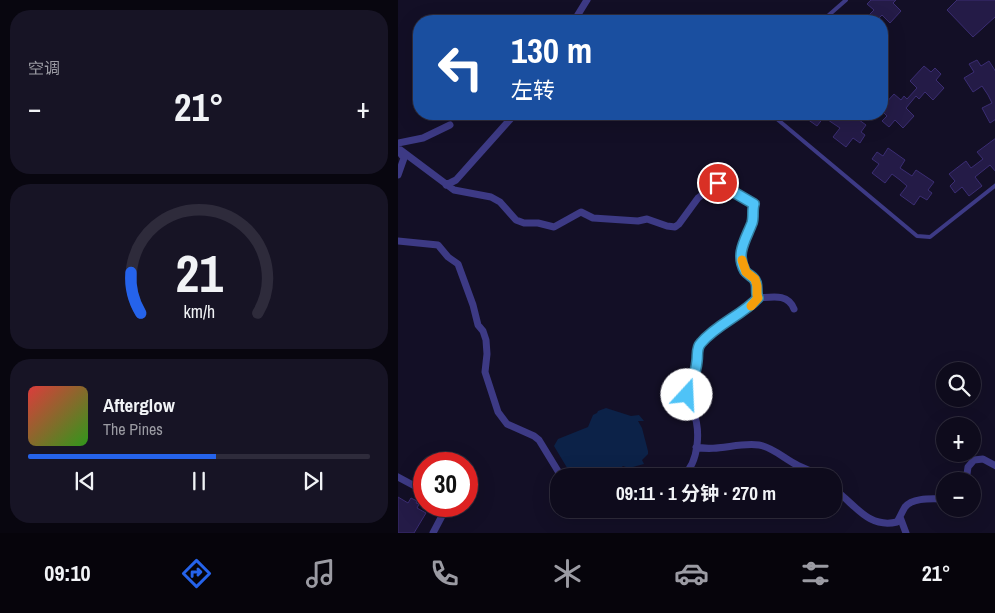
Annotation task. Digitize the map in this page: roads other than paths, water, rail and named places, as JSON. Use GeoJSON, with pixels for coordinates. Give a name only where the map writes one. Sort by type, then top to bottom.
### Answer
{"type":"FeatureCollection","features":[{"type":"Feature","properties":{"kind":"street"},"geometry":{"type":"LineString","coordinates":[[578,15],[587,0]]}},
{"type":"Feature","properties":{"kind":"street"},"geometry":{"type":"LineString","coordinates":[[446,185],[456,180],[510,120]]}},
{"type":"Feature","properties":{"kind":"street"},"geometry":{"type":"LineString","coordinates":[[398,143],[423,138],[450,125]]}},
{"type":"Feature","properties":{"kind":"street"},"geometry":{"type":"LineString","coordinates":[[398,149],[458,192],[491,196],[500,202],[516,220],[524,223],[538,223],[557,227],[581,212],[599,218],[648,220],[672,227],[679,224],[703,193],[718,183],[721,184],[754,204],[753,220],[743,241],[741,253],[746,272],[755,279],[758,298]]}},
{"type":"Feature","properties":{"kind":"street"},"geometry":{"type":"LineString","coordinates":[[398,149],[404,158],[398,175]]}},
{"type":"Feature","properties":{"kind":"street"},"geometry":{"type":"LineString","coordinates":[[398,241],[438,245],[448,257],[458,264],[478,325],[486,340],[485,372],[498,412],[507,424],[539,440],[556,468]]}},
{"type":"Feature","properties":{"kind":"street"},"geometry":{"type":"LineString","coordinates":[[690,468],[696,448],[696,428],[694,413],[687,400],[687,395],[696,371],[698,348],[701,342],[719,326],[747,309],[758,298],[780,296],[789,301],[794,308]]}},
{"type":"Feature","properties":{"kind":"street"},"geometry":{"type":"LineString","coordinates":[[696,448],[709,449],[761,445],[804,468]]}},
{"type":"Feature","properties":{"kind":"street"},"geometry":{"type":"LineString","coordinates":[[967,472],[968,467],[974,460],[983,459],[996,466]]}},
{"type":"Feature","properties":{"kind":"street"},"geometry":{"type":"LineString","coordinates":[[398,476],[413,485]]}},
{"type":"Feature","properties":{"kind":"street"},"geometry":{"type":"LineString","coordinates":[[842,496],[877,523],[897,522],[905,507],[909,504],[919,500],[936,499]]}},
{"type":"Feature","properties":{"kind":"street"},"geometry":{"type":"LineString","coordinates":[[433,533],[441,517]]}},
{"type":"Feature","properties":{"kind":"street"},"geometry":{"type":"LineString","coordinates":[[900,518],[906,533]]}},
{"type":"Feature","properties":{"kind":"lane"},"geometry":{"type":"LineString","coordinates":[[829,15],[846,0]]}},
{"type":"Feature","properties":{"kind":"lane"},"geometry":{"type":"LineString","coordinates":[[779,120],[917,236],[930,237],[996,185]]}},
{"type":"Feature","properties":{"kind":"water"},"geometry":{"type":"Polygon","coordinates":[[[606,408],[631,416],[639,415],[644,421],[638,421],[642,428],[648,451],[648,454],[642,460],[644,464],[629,468],[623,466],[621,468],[567,468],[554,446],[558,439],[588,427],[593,415],[606,408]]]}}]}
